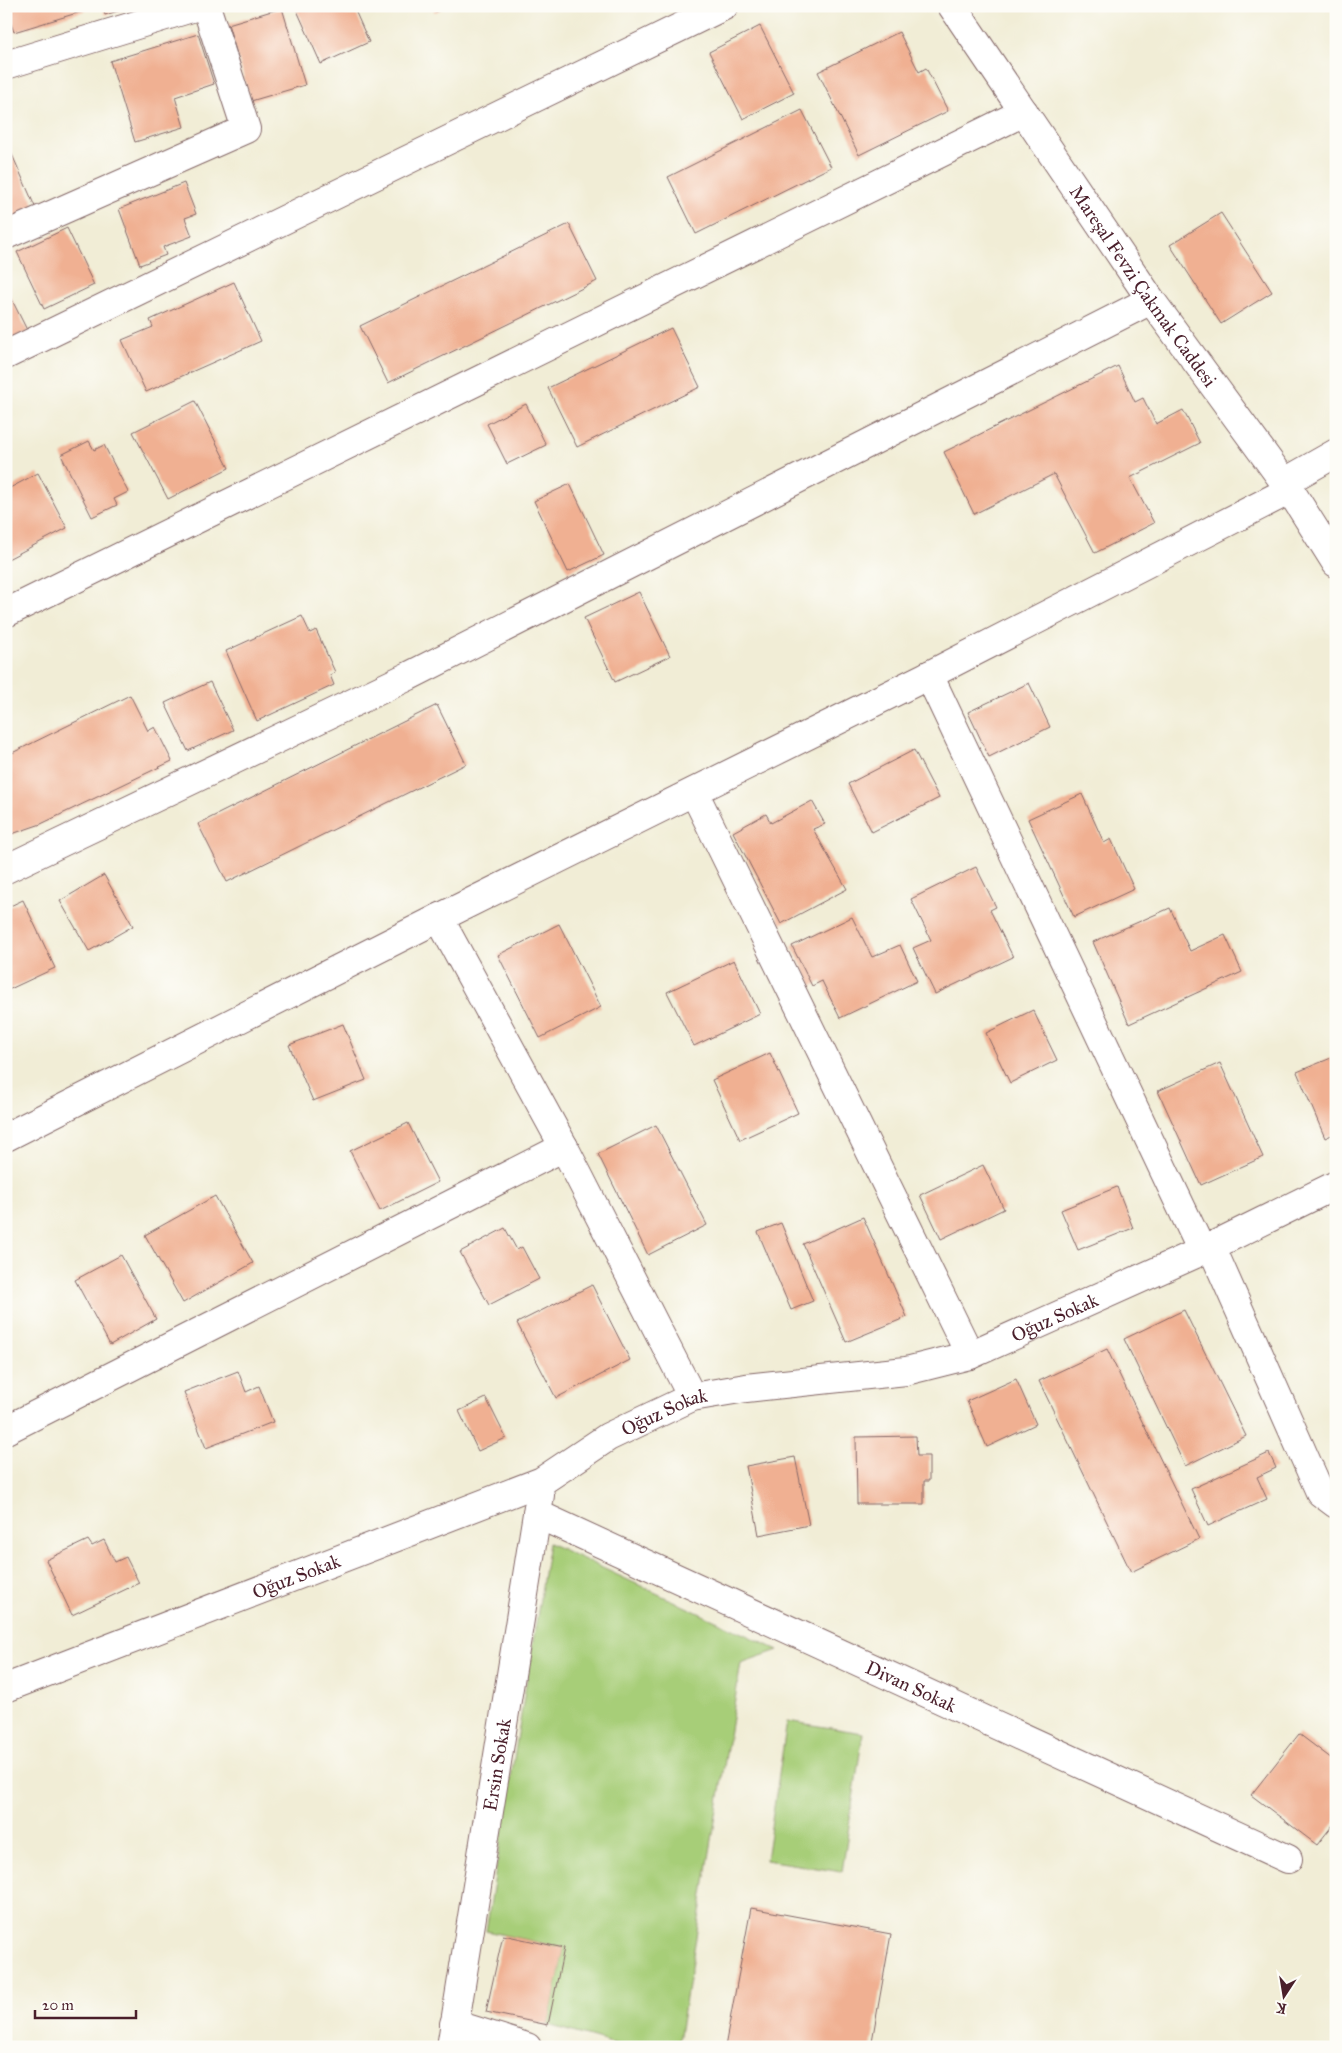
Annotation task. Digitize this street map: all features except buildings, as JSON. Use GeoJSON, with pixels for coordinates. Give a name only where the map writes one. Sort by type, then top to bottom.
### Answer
{"type":"FeatureCollection","features":[{"type":"Feature","properties":{"kind":"street"},"geometry":{"type":"LineString","coordinates":[[6,65],[198,6]]}},
{"type":"Feature","properties":{"kind":"street"},"geometry":{"type":"LineString","coordinates":[[6,235],[246,129],[206,6]]}},
{"type":"Feature","properties":{"kind":"street"},"geometry":{"type":"LineString","coordinates":[[6,355],[724,6]]}},
{"type":"Feature","properties":{"kind":"street","name":"Mareşal Fevzi Çakmak Caddesi"},"geometry":{"type":"LineString","coordinates":[[952,6],[1150,300],[1288,486],[1336,563]]}},
{"type":"Feature","properties":{"kind":"street"},"geometry":{"type":"LineString","coordinates":[[6,612],[1024,112]]}},
{"type":"Feature","properties":{"kind":"street"},"geometry":{"type":"LineString","coordinates":[[6,869],[418,672],[1150,300]]}},
{"type":"Feature","properties":{"kind":"street"},"geometry":{"type":"LineString","coordinates":[[6,1137],[439,918],[930,675],[1288,486],[1336,453]]}},
{"type":"Feature","properties":{"kind":"street"},"geometry":{"type":"LineString","coordinates":[[930,675],[1206,1248],[1320,1492],[1336,1504]]}},
{"type":"Feature","properties":{"kind":"street"},"geometry":{"type":"LineString","coordinates":[[694,792],[970,1355]]}},
{"type":"Feature","properties":{"kind":"street"},"geometry":{"type":"LineString","coordinates":[[439,918],[564,1147],[692,1397]]}},
{"type":"Feature","properties":{"kind":"street"},"geometry":{"type":"LineString","coordinates":[[6,1430],[564,1147]]}},
{"type":"Feature","properties":{"kind":"street","name":"Oğuz Sokak"},"geometry":{"type":"LineString","coordinates":[[6,1688],[542,1481],[608,1437],[692,1397],[746,1388],[906,1370],[970,1355],[1206,1248],[1336,1185]]}},
{"type":"Feature","properties":{"kind":"street","name":"Ersin Sokak"},"geometry":{"type":"LineString","coordinates":[[452,2035],[542,1481]]}},
{"type":"Feature","properties":{"kind":"street","name":"Divan Sokak"},"geometry":{"type":"LineString","coordinates":[[537,1514],[1288,1859]]}},
{"type":"Feature","properties":{"kind":"street"},"geometry":{"type":"LineString","coordinates":[[452,2035],[527,2047]]}},
{"type":"Feature","properties":{"kind":"green space"},"geometry":{"type":"Polygon","coordinates":[[[549,1543],[778,1650],[741,1663],[678,2047],[626,2047],[548,2025],[564,1948],[486,1931],[549,1543]]]}},
{"type":"Feature","properties":{"kind":"green space"},"geometry":{"type":"Polygon","coordinates":[[[787,1721],[863,1733],[842,1872],[766,1860],[787,1721]]]}}]}
